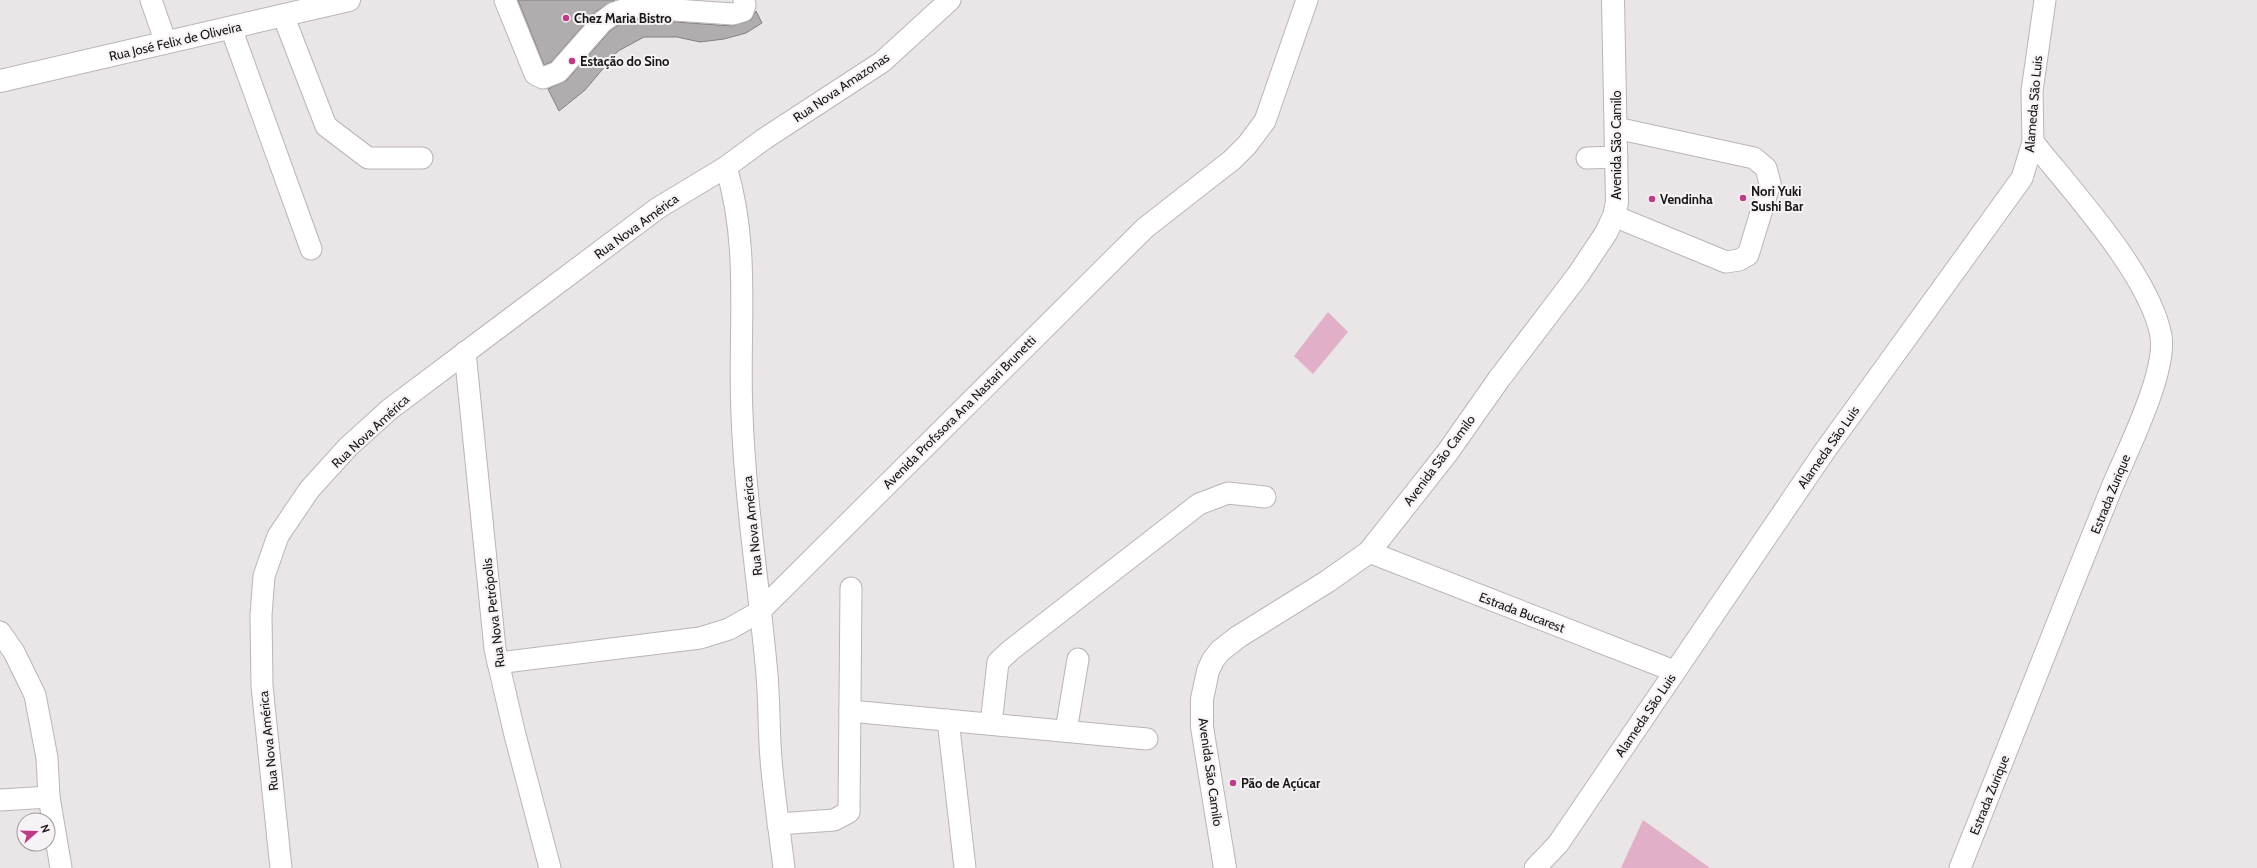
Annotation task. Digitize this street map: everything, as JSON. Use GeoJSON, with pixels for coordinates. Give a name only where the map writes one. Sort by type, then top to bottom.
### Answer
{"type":"FeatureCollection","features":[{"type":"Feature","properties":{"kind":"main road","name":"Rua José Felix de Oliveira"},"geometry":{"type":"LineString","coordinates":[[0,81],[349,0]]}},
{"type":"Feature","properties":{"kind":"main road","name":"Avenida São Camilo"},"geometry":{"type":"LineString","coordinates":[[1225,868],[1202,726],[1202,699],[1208,671],[1220,651],[1238,637],[1322,585],[1369,552],[1447,453],[1499,379],[1578,275],[1606,233],[1614,216],[1617,202],[1613,0]]}},
{"type":"Feature","properties":{"kind":"street"},"geometry":{"type":"LineString","coordinates":[[151,0],[166,42]]}},
{"type":"Feature","properties":{"kind":"street"},"geometry":{"type":"LineString","coordinates":[[505,0],[535,74],[543,78],[558,72],[602,22],[614,13],[632,7],[733,14],[743,11],[745,5],[744,0]]}},
{"type":"Feature","properties":{"kind":"street","name":"Rua Nova Amazonas"},"geometry":{"type":"LineString","coordinates":[[726,168],[764,140],[882,62],[950,0]]}},
{"type":"Feature","properties":{"kind":"street","name":"Avenida Profssora Ana Nastari Brunetti"},"geometry":{"type":"LineString","coordinates":[[498,663],[700,638],[729,629],[759,612],[1145,228],[1232,160],[1247,145],[1265,121],[1308,0]]}},
{"type":"Feature","properties":{"kind":"street","name":"Alameda São Luis"},"geometry":{"type":"LineString","coordinates":[[1535,868],[1558,844],[1824,452],[2022,178],[2033,142],[2032,90],[2045,0]]}},
{"type":"Feature","properties":{"kind":"street"},"geometry":{"type":"LineString","coordinates":[[282,16],[326,126],[368,158],[422,158]]}},
{"type":"Feature","properties":{"kind":"street"},"geometry":{"type":"LineString","coordinates":[[231,28],[311,249]]}},
{"type":"Feature","properties":{"kind":"street"},"geometry":{"type":"LineString","coordinates":[[1614,216],[1726,262],[1739,260],[1748,255],[1770,183],[1766,168],[1754,158],[1616,128]]}},
{"type":"Feature","properties":{"kind":"street","name":"Estrada Zurique"},"geometry":{"type":"LineString","coordinates":[[1960,868],[2110,491],[2142,418],[2161,361],[2161,337],[2158,326],[2147,298],[2124,257],[2033,142]]}},
{"type":"Feature","properties":{"kind":"street"},"geometry":{"type":"LineString","coordinates":[[1587,158],[1617,157]]}},
{"type":"Feature","properties":{"kind":"street","name":"Rua Nova América"},"geometry":{"type":"LineString","coordinates":[[281,868],[262,686],[261,616],[264,576],[278,536],[308,490],[348,448],[390,409],[658,208],[726,168],[734,194],[742,266],[742,413],[759,612],[766,664],[772,769],[784,868]]}},
{"type":"Feature","properties":{"kind":"street","name":"Rua Nova Petrópolis"},"geometry":{"type":"LineString","coordinates":[[465,352],[495,650],[550,868]]}},
{"type":"Feature","properties":{"kind":"street"},"geometry":{"type":"LineString","coordinates":[[991,724],[998,662],[1011,650],[1199,504],[1228,493],[1265,497]]}},
{"type":"Feature","properties":{"kind":"street","name":"Estrada Bucarest"},"geometry":{"type":"LineString","coordinates":[[1369,552],[1674,671]]}},
{"type":"Feature","properties":{"kind":"street"},"geometry":{"type":"LineString","coordinates":[[778,824],[834,820],[849,812],[851,588]]}},
{"type":"Feature","properties":{"kind":"street"},"geometry":{"type":"LineString","coordinates":[[0,632],[14,652],[35,695],[47,758],[49,797],[61,868]]}},
{"type":"Feature","properties":{"kind":"street"},"geometry":{"type":"LineString","coordinates":[[1066,731],[1078,659]]}},
{"type":"Feature","properties":{"kind":"street"},"geometry":{"type":"LineString","coordinates":[[850,711],[1147,739]]}},
{"type":"Feature","properties":{"kind":"street"},"geometry":{"type":"LineString","coordinates":[[948,720],[965,868]]}},
{"type":"Feature","properties":{"kind":"street"},"geometry":{"type":"LineString","coordinates":[[0,800],[49,797]]}},
{"type":"Feature","properties":{"kind":"shaded area"},"geometry":{"type":"Polygon","coordinates":[[[1328,312],[1348,332],[1313,374],[1294,356],[1328,312]]]}},
{"type":"Feature","properties":{"kind":"shaded area"},"geometry":{"type":"Polygon","coordinates":[[[1643,820],[1710,868],[1621,868],[1643,820]]]}},
{"type":"Feature","properties":{"kind":"building"},"geometry":{"type":"Polygon","coordinates":[[[518,0],[615,0],[595,12],[551,62],[544,65],[518,0]]]}},
{"type":"Feature","properties":{"kind":"building"},"geometry":{"type":"Polygon","coordinates":[[[756,11],[762,23],[746,33],[724,39],[700,42],[677,37],[644,37],[618,51],[585,90],[559,111],[548,89],[567,80],[610,31],[620,24],[634,19],[732,26],[751,20],[756,11]]]}},
{"type":"Feature","properties":{"kind":"place","name":"Chez Maria Bistro"},"geometry":{"type":"Point","coordinates":[566,18]}},
{"type":"Feature","properties":{"kind":"place","name":"Estação do Sino"},"geometry":{"type":"Point","coordinates":[572,61]}},
{"type":"Feature","properties":{"kind":"place","name":"Nori Yuki Sushi Bar"},"geometry":{"type":"Point","coordinates":[1743,198]}},
{"type":"Feature","properties":{"kind":"place","name":"Vendinha"},"geometry":{"type":"Point","coordinates":[1652,199]}},
{"type":"Feature","properties":{"kind":"place","name":"Pão de Açúcar"},"geometry":{"type":"Point","coordinates":[1233,783]}}]}
